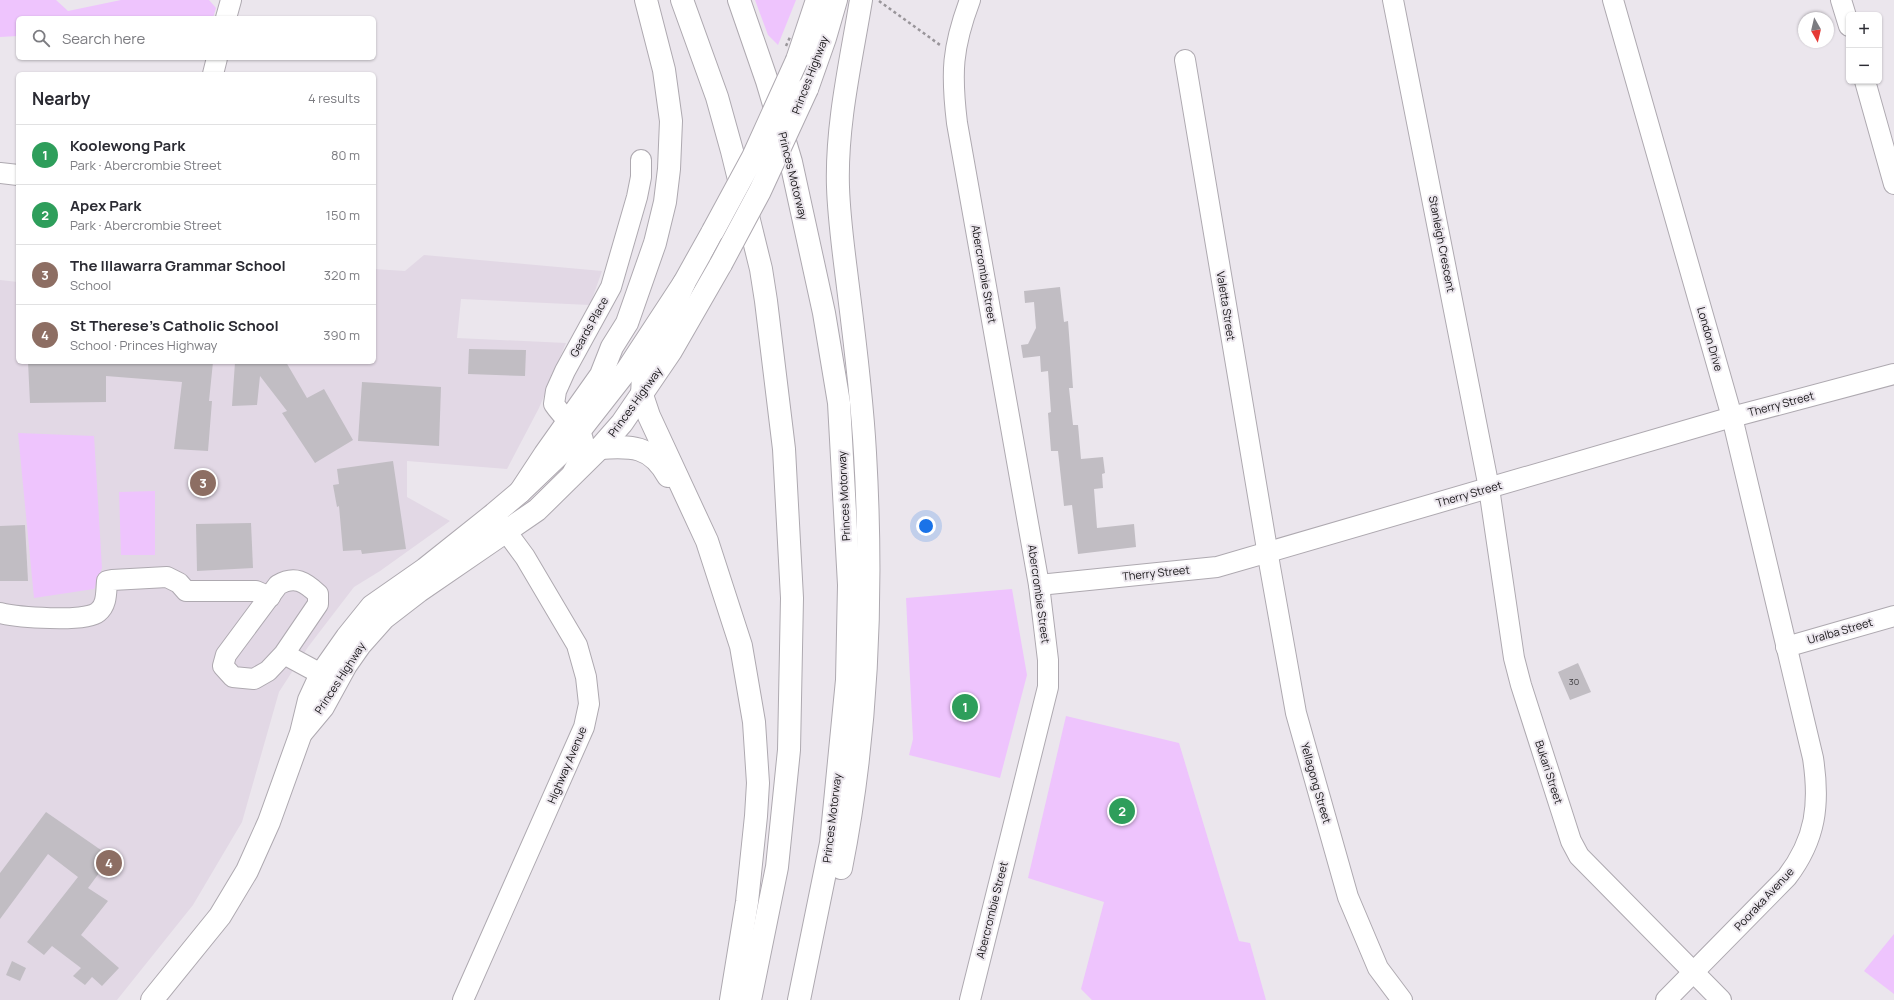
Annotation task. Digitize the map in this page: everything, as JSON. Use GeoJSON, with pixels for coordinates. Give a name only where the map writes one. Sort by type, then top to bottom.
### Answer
{"type":"FeatureCollection","features":[{"type":"Feature","properties":{"kind":"main road"},"geometry":{"type":"LineString","coordinates":[[574,426],[601,375],[612,347],[627,323],[655,243],[665,202],[670,169],[671,121],[664,70],[646,0]]}},
{"type":"Feature","properties":{"kind":"main road"},"geometry":{"type":"LineString","coordinates":[[682,0],[717,97],[761,269],[784,449],[792,598],[789,750],[778,867],[750,1000]]}},
{"type":"Feature","properties":{"kind":"main road","name":"Princes Motorway"},"geometry":{"type":"LineString","coordinates":[[739,0],[767,80],[791,162],[824,313],[840,419],[849,585],[847,680],[831,843],[799,1000]]}},
{"type":"Feature","properties":{"kind":"main road","name":"Princes Highway"},"geometry":{"type":"LineString","coordinates":[[152,1000],[220,916],[244,877],[269,822],[301,733],[309,700],[321,674],[347,636],[372,606],[425,569],[520,492],[574,426],[627,370],[684,283],[732,199],[753,158],[797,60],[817,0]]}},
{"type":"Feature","properties":{"kind":"main road","name":"Princes Highway"},"geometry":{"type":"LineString","coordinates":[[301,733],[324,707],[346,665],[384,618],[419,591],[508,532],[537,510],[569,480],[622,423],[671,351],[721,264],[764,184],[807,89],[825,38],[836,0]]}},
{"type":"Feature","properties":{"kind":"main road"},"geometry":{"type":"LineString","coordinates":[[810,1000],[833,907],[848,828],[858,756],[866,647],[869,550],[865,452],[837,185],[839,142],[844,103],[861,0]]}},
{"type":"Feature","properties":{"kind":"main road"},"geometry":{"type":"LineString","coordinates":[[684,283],[643,375],[642,395],[649,416],[707,541],[741,646],[754,722],[758,783],[756,816],[747,902],[731,1000]]}},
{"type":"Feature","properties":{"kind":"main road"},"geometry":{"type":"LineString","coordinates":[[600,448],[620,447],[640,449],[654,456],[661,464],[681,499],[724,594]]}},
{"type":"Feature","properties":{"kind":"street"},"geometry":{"type":"LineString","coordinates":[[227,16],[231,0]]}},
{"type":"Feature","properties":{"kind":"street","name":"Abercrombie Street"},"geometry":{"type":"LineString","coordinates":[[970,0],[958,36],[954,55],[953,88],[968,184],[1039,585],[1048,660],[1048,687],[970,1000]]}},
{"type":"Feature","properties":{"kind":"street","name":"Stanleigh Crescent"},"geometry":{"type":"LineString","coordinates":[[1393,0],[1489,488]]}},
{"type":"Feature","properties":{"kind":"street","name":"London Drive"},"geometry":{"type":"LineString","coordinates":[[1613,0],[1732,417],[1794,682]]}},
{"type":"Feature","properties":{"kind":"street"},"geometry":{"type":"LineString","coordinates":[[1842,0],[1846,15]]}},
{"type":"Feature","properties":{"kind":"street"},"geometry":{"type":"LineString","coordinates":[[214,72],[216,60]]}},
{"type":"Feature","properties":{"kind":"street","name":"Valetta Street"},"geometry":{"type":"LineString","coordinates":[[1185,60],[1267,552]]}},
{"type":"Feature","properties":{"kind":"street"},"geometry":{"type":"LineString","coordinates":[[1866,84],[1894,184]]}},
{"type":"Feature","properties":{"kind":"street","name":"Geards Place"},"geometry":{"type":"LineString","coordinates":[[574,426],[561,414],[554,404],[556,391],[577,346],[611,288],[638,190],[641,177],[641,160]]}},
{"type":"Feature","properties":{"kind":"street"},"geometry":{"type":"LineString","coordinates":[[0,173],[16,175]]}},
{"type":"Feature","properties":{"kind":"street","name":"Therry Street"},"geometry":{"type":"LineString","coordinates":[[1039,585],[1217,567],[1732,417],[1894,374]]}},
{"type":"Feature","properties":{"kind":"street"},"geometry":{"type":"LineString","coordinates":[[569,480],[583,455],[585,445],[574,426]]}},
{"type":"Feature","properties":{"kind":"street","name":"Bukari Street"},"geometry":{"type":"LineString","coordinates":[[1489,488],[1518,671],[1572,841],[1579,856],[1721,1000]]}},
{"type":"Feature","properties":{"kind":"street","name":"Highway Avenue"},"geometry":{"type":"LineString","coordinates":[[463,1000],[584,727],[589,704],[586,677],[577,645],[544,588],[508,532],[494,514]]}},
{"type":"Feature","properties":{"kind":"street","name":"Yellagong Street"},"geometry":{"type":"LineString","coordinates":[[1267,552],[1296,712],[1348,897],[1378,968],[1402,1000]]}},
{"type":"Feature","properties":{"kind":"street"},"geometry":{"type":"LineString","coordinates":[[0,613],[14,617],[76,618],[97,614],[105,604],[107,581],[112,580],[167,577],[179,583],[186,591],[256,591],[270,597]]}},
{"type":"Feature","properties":{"kind":"street"},"geometry":{"type":"LineString","coordinates":[[287,580],[305,582],[318,594],[318,604],[284,654],[268,671],[254,679],[233,677],[223,666],[226,655],[278,585],[287,580]]}},
{"type":"Feature","properties":{"kind":"street","name":"Uralba Street"},"geometry":{"type":"LineString","coordinates":[[1786,647],[1894,616]]}},
{"type":"Feature","properties":{"kind":"street"},"geometry":{"type":"LineString","coordinates":[[284,654],[321,674]]}},
{"type":"Feature","properties":{"kind":"street","name":"Pooraka Avenue"},"geometry":{"type":"LineString","coordinates":[[1666,1000],[1798,863],[1813,826],[1817,783],[1813,758],[1794,682]]}},
{"type":"Feature","properties":{"kind":"path"},"geometry":{"type":"LineString","coordinates":[[877,0],[941,46]]}},
{"type":"Feature","properties":{"kind":"shaded area"},"geometry":{"type":"Polygon","coordinates":[[[0,0],[56,0],[68,11],[121,0],[209,0],[216,8],[214,16],[16,16],[16,36],[0,37],[0,0]]]}},
{"type":"Feature","properties":{"kind":"shaded area"},"geometry":{"type":"Polygon","coordinates":[[[755,0],[796,0],[778,45],[768,35],[755,0]]]}},
{"type":"Feature","properties":{"kind":"shaded area"},"geometry":{"type":"Polygon","coordinates":[[[424,255],[602,271],[590,305],[461,299],[457,338],[566,343],[539,408],[507,469],[407,461],[407,497],[450,521],[380,571],[354,587],[308,647],[279,692],[242,822],[193,905],[117,1000],[0,1000],[0,280],[16,282],[16,364],[376,364],[376,269],[405,271],[424,255]]]}},
{"type":"Feature","properties":{"kind":"shaded area"},"geometry":{"type":"Polygon","coordinates":[[[18,433],[94,436],[102,568],[94,589],[34,598],[18,433]]]}},
{"type":"Feature","properties":{"kind":"shaded area"},"geometry":{"type":"Polygon","coordinates":[[[155,491],[155,555],[121,555],[119,492],[155,491]]]}},
{"type":"Feature","properties":{"kind":"shaded area"},"geometry":{"type":"Polygon","coordinates":[[[1012,589],[1027,675],[1000,778],[909,755],[913,739],[906,598],[1012,589]]]}},
{"type":"Feature","properties":{"kind":"shaded area"},"geometry":{"type":"Polygon","coordinates":[[[1066,716],[1179,743],[1239,941],[1250,943],[1266,1000],[1092,1000],[1081,989],[1104,902],[1028,878],[1066,716]]]}},
{"type":"Feature","properties":{"kind":"shaded area"},"geometry":{"type":"Polygon","coordinates":[[[1894,934],[1894,994],[1864,971],[1894,934]]]}},
{"type":"Feature","properties":{"kind":"building"},"geometry":{"type":"Polygon","coordinates":[[[1060,287],[1064,322],[1068,321],[1073,388],[1069,388],[1073,425],[1078,425],[1081,459],[1103,457],[1105,473],[1102,474],[1103,488],[1094,489],[1097,528],[1134,524],[1136,547],[1078,554],[1072,505],[1064,506],[1058,451],[1051,451],[1048,413],[1051,412],[1048,371],[1041,372],[1040,356],[1023,358],[1021,345],[1028,344],[1036,328],[1034,302],[1025,303],[1024,291],[1060,287]]]}},
{"type":"Feature","properties":{"kind":"building"},"geometry":{"type":"Polygon","coordinates":[[[469,349],[526,350],[525,376],[468,374],[469,349]]]}},
{"type":"Feature","properties":{"kind":"building"},"geometry":{"type":"Polygon","coordinates":[[[28,364],[213,364],[209,401],[212,401],[208,451],[174,449],[182,382],[106,376],[106,402],[30,403],[28,364]]]}},
{"type":"Feature","properties":{"kind":"building"},"geometry":{"type":"Polygon","coordinates":[[[235,364],[287,364],[307,398],[324,389],[353,440],[315,463],[282,413],[287,411],[260,376],[257,405],[232,406],[235,364]]]}},
{"type":"Feature","properties":{"kind":"building"},"geometry":{"type":"Polygon","coordinates":[[[362,382],[441,387],[439,446],[358,441],[362,382]]]}},
{"type":"Feature","properties":{"kind":"building"},"geometry":{"type":"Polygon","coordinates":[[[393,461],[406,549],[362,554],[361,550],[343,551],[339,506],[337,507],[333,485],[339,484],[337,469],[393,461]]]}},
{"type":"Feature","properties":{"kind":"building"},"geometry":{"type":"Polygon","coordinates":[[[251,523],[253,568],[197,571],[196,524],[251,523]]]}},
{"type":"Feature","properties":{"kind":"building"},"geometry":{"type":"Polygon","coordinates":[[[25,525],[28,581],[0,581],[0,526],[25,525]]]}},
{"type":"Feature","properties":{"kind":"building"},"geometry":{"type":"Polygon","coordinates":[[[1578,663],[1591,692],[1570,700],[1558,672],[1578,663]]]}},
{"type":"Feature","properties":{"kind":"building"},"geometry":{"type":"Polygon","coordinates":[[[46,812],[111,857],[88,888],[108,901],[81,935],[119,968],[102,986],[92,977],[85,985],[73,976],[81,968],[52,946],[44,955],[27,942],[78,877],[48,854],[0,919],[0,873],[46,812]]]}},
{"type":"Feature","properties":{"kind":"building"},"geometry":{"type":"Polygon","coordinates":[[[12,961],[26,968],[20,981],[6,975],[12,961]]]}},
{"type":"Feature","properties":{"kind":"place","name":"The Illawarra Grammar School"},"geometry":{"type":"Point","coordinates":[203,483]}},
{"type":"Feature","properties":{"kind":"place","name":"Koolewong Park"},"geometry":{"type":"Point","coordinates":[965,707]}},
{"type":"Feature","properties":{"kind":"place","name":"Apex Park"},"geometry":{"type":"Point","coordinates":[1122,811]}},
{"type":"Feature","properties":{"kind":"place","name":"St Therese's Catholic School"},"geometry":{"type":"Point","coordinates":[109,863]}}]}
